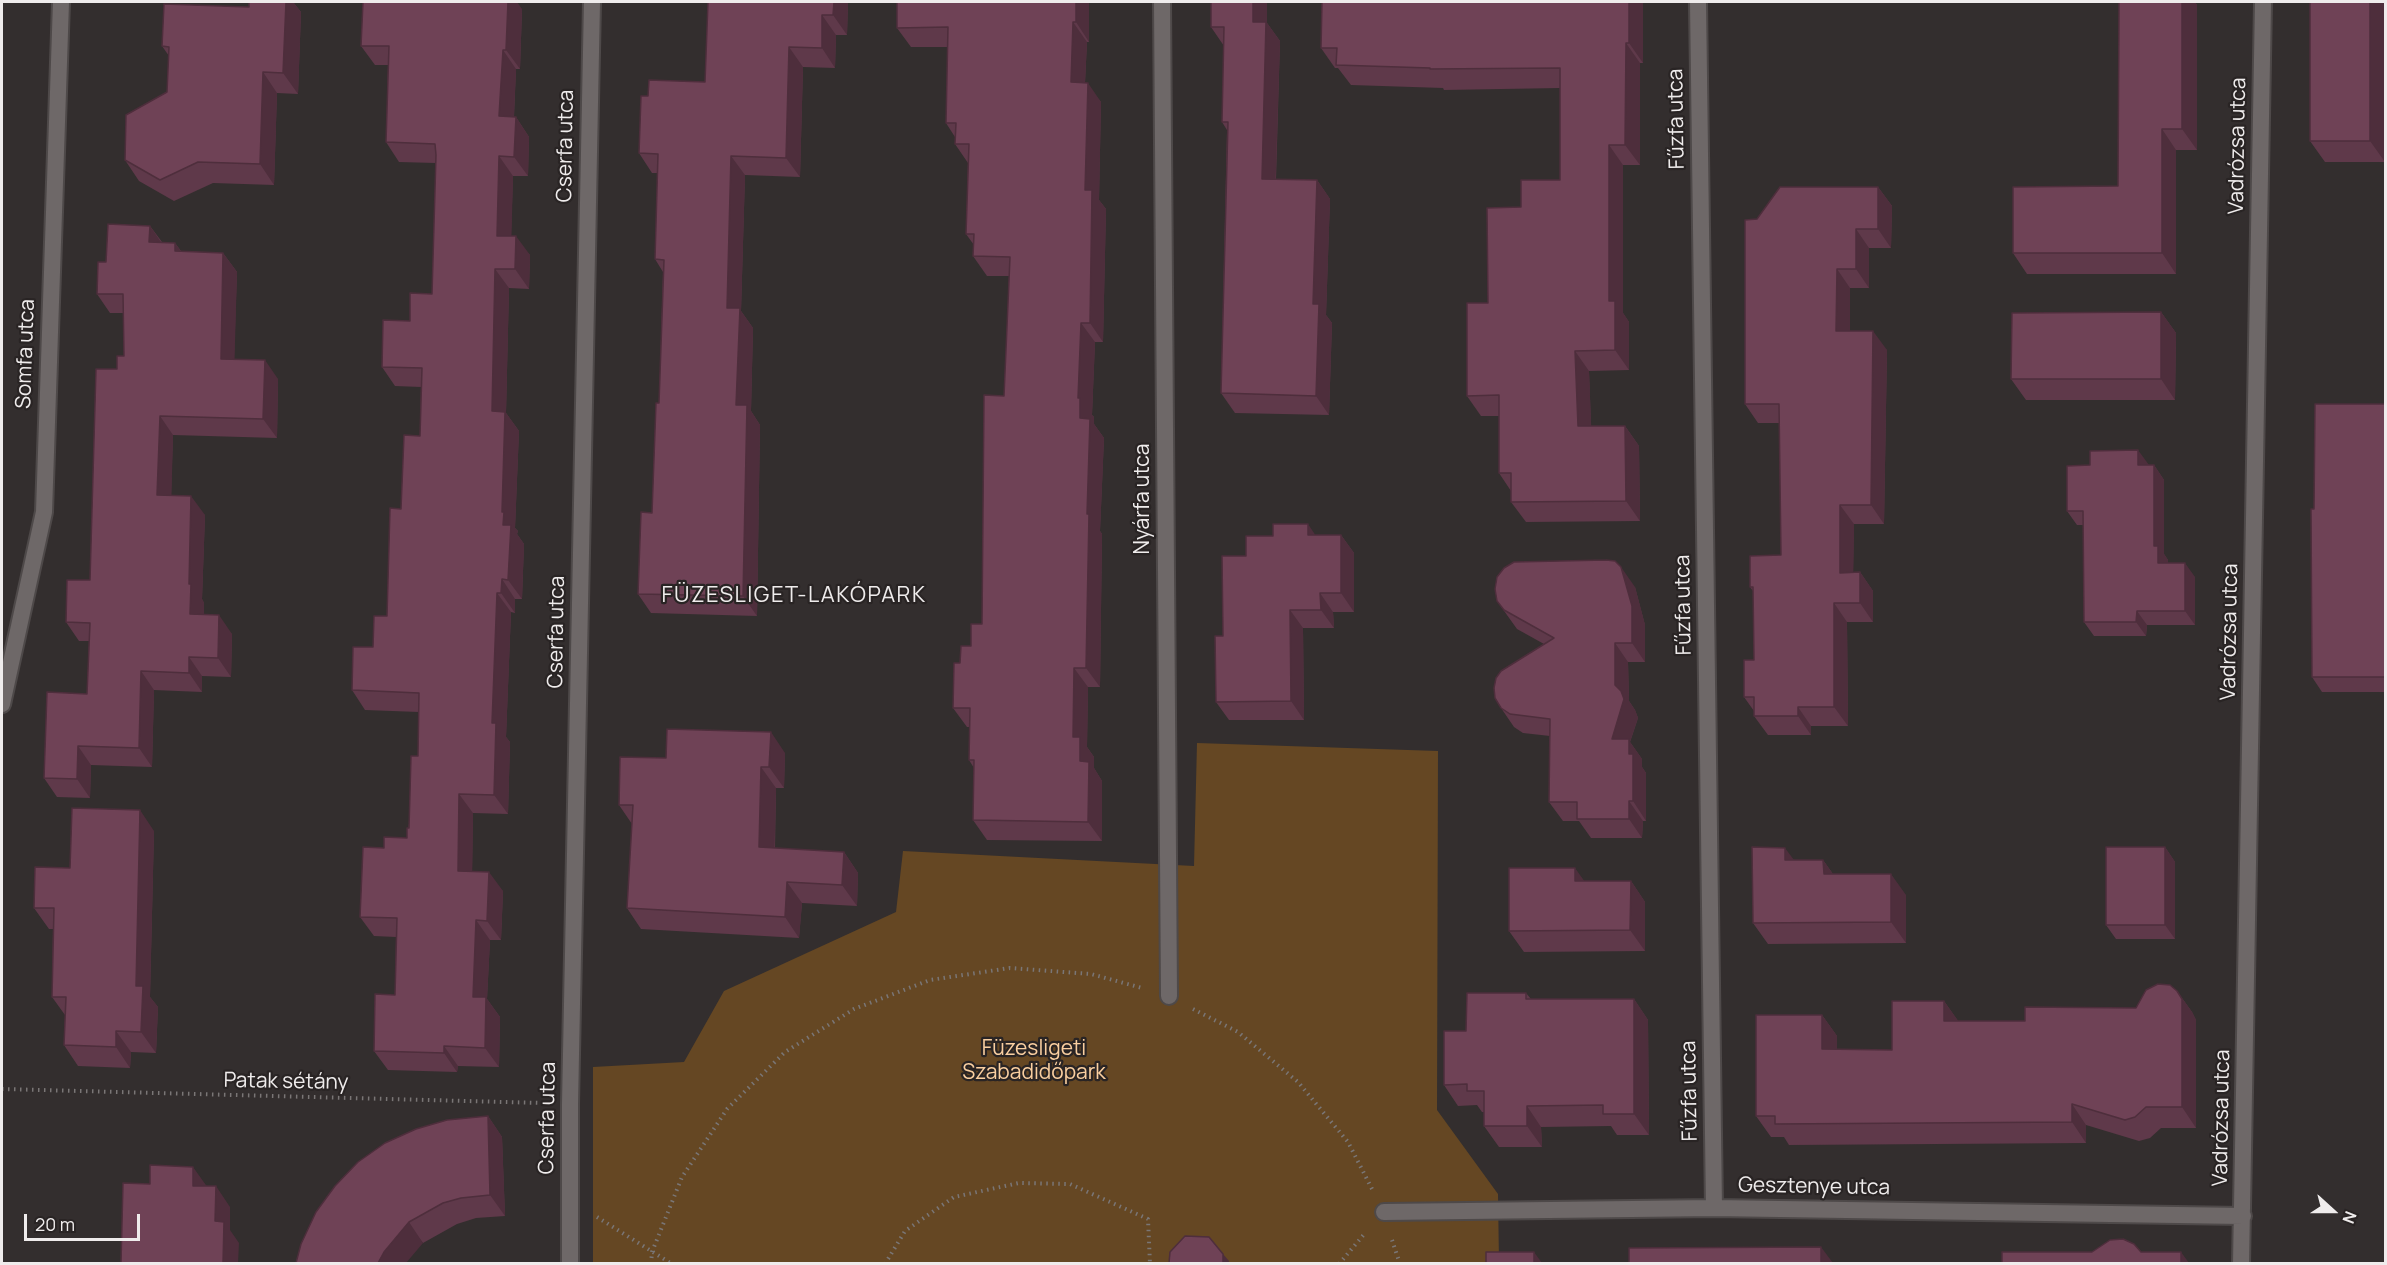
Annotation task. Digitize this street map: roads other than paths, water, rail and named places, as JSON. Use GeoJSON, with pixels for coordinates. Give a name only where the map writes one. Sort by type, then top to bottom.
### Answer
{"type":"FeatureCollection","features":[{"type":"Feature","properties":{"kind":"street","name":"Somfa utca"},"geometry":{"type":"LineString","coordinates":[[2,704],[44,512],[61,2]]}},
{"type":"Feature","properties":{"kind":"street","name":"Cserfa utca"},"geometry":{"type":"LineString","coordinates":[[570,1263],[570,1104],[592,2]]}},
{"type":"Feature","properties":{"kind":"street","name":"Nyárfa utca"},"geometry":{"type":"LineString","coordinates":[[1162,2],[1169,996]]}},
{"type":"Feature","properties":{"kind":"street","name":"Fűzfa utca"},"geometry":{"type":"LineString","coordinates":[[1698,2],[1714,1209]]}},
{"type":"Feature","properties":{"kind":"street","name":"Vadrózsa utca"},"geometry":{"type":"LineString","coordinates":[[2241,1263],[2263,2]]}},
{"type":"Feature","properties":{"kind":"street","name":"Gesztenye utca"},"geometry":{"type":"LineString","coordinates":[[1384,1212],[1714,1209],[2243,1216]]}},
{"type":"Feature","properties":{"kind":"district","name":"FÜZESLIGET-LAKÓPARK"},"geometry":{"type":"Point","coordinates":[794,596]}},
{"type":"Feature","properties":{"kind":"park label","name":"Füzesligeti Szabadidőpark"},"geometry":{"type":"Point","coordinates":[1034,1061]}}]}
